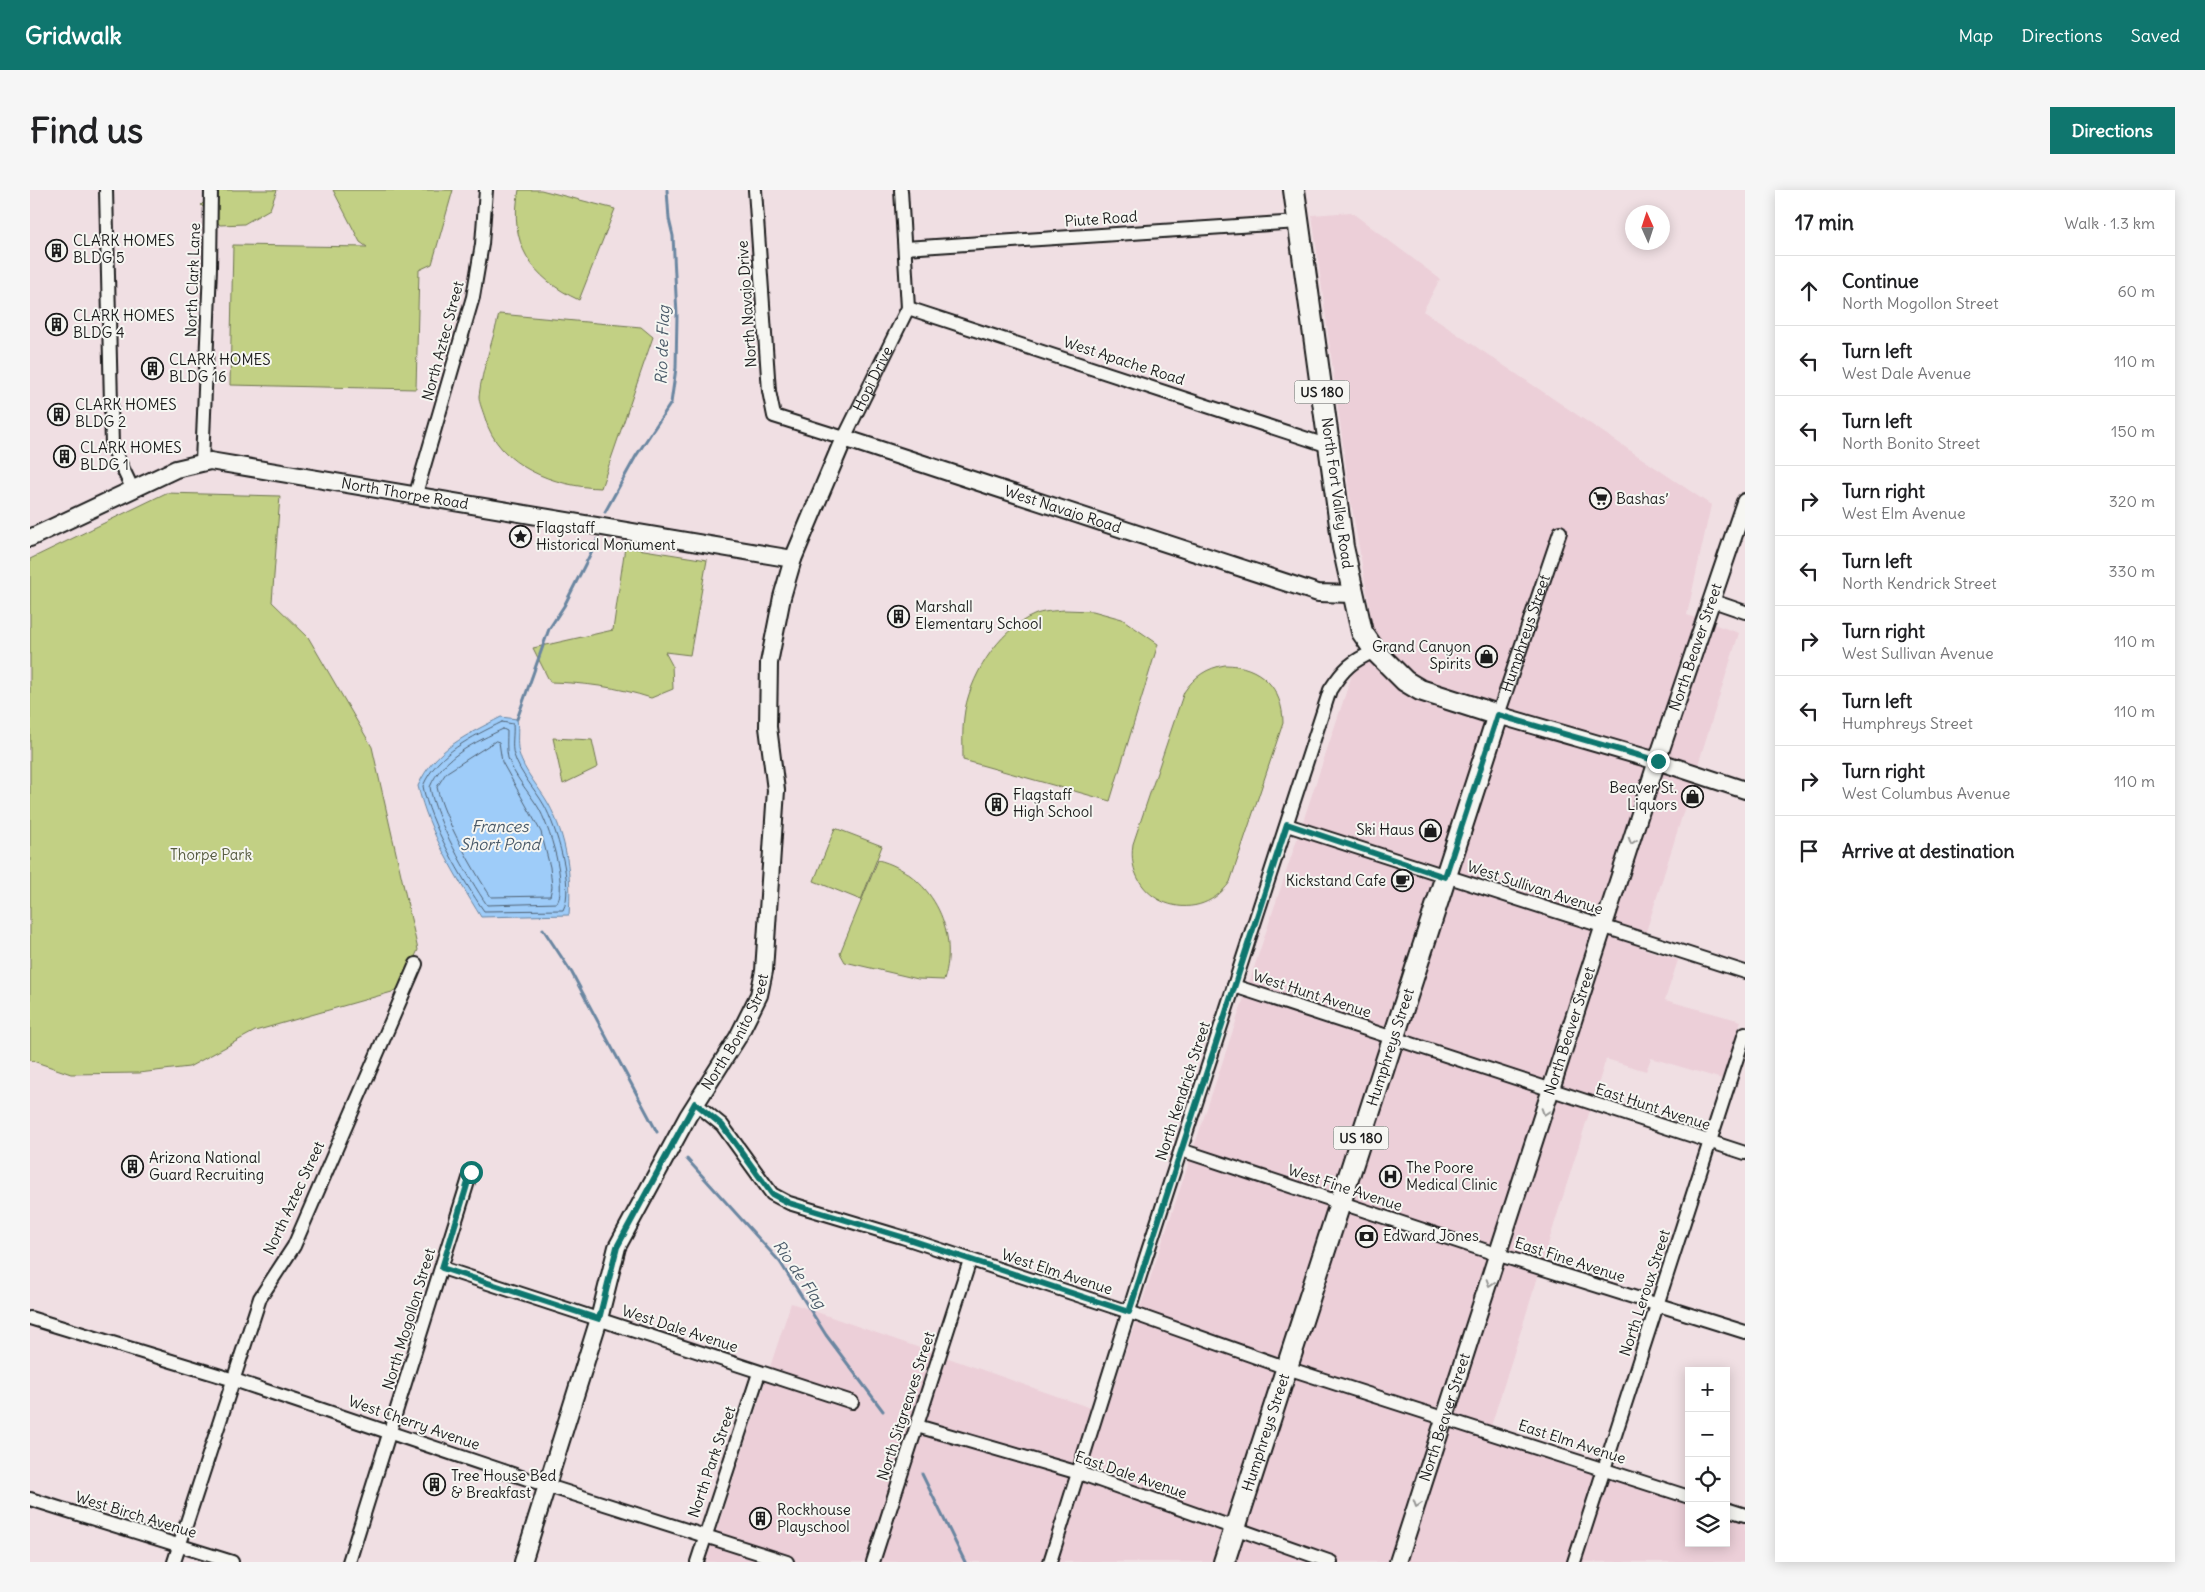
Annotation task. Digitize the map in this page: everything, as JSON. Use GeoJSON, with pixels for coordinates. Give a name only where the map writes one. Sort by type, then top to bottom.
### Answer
{"type":"FeatureCollection","features":[{"type":"Feature","properties":{"kind":"main road","name":"North Fort Valley Road"},"geometry":{"type":"LineString","coordinates":[[1294,190],[1343,547],[1362,632],[1375,651],[1405,681],[1420,690],[1498,715]]}},
{"type":"Feature","properties":{"kind":"main road","name":"Humphreys Street"},"geometry":{"type":"LineString","coordinates":[[1224,1562],[1498,715]]}},
{"type":"Feature","properties":{"kind":"street"},"geometry":{"type":"LineString","coordinates":[[106,190],[112,446],[133,490]]}},
{"type":"Feature","properties":{"kind":"street","name":"North Clark Lane"},"geometry":{"type":"LineString","coordinates":[[202,462],[210,268],[211,190]]}},
{"type":"Feature","properties":{"kind":"street","name":"North Aztec Street"},"geometry":{"type":"LineString","coordinates":[[415,497],[473,297],[482,244],[486,190]]}},
{"type":"Feature","properties":{"kind":"street","name":"North Navajo Drive"},"geometry":{"type":"LineString","coordinates":[[755,190],[770,391],[774,416]]}},
{"type":"Feature","properties":{"kind":"street","name":"Hopi Drive"},"geometry":{"type":"LineString","coordinates":[[793,559],[844,438],[908,308],[901,190]]}},
{"type":"Feature","properties":{"kind":"street","name":"Piute Road"},"geometry":{"type":"LineString","coordinates":[[905,248],[1299,222]]}},
{"type":"Feature","properties":{"kind":"street","name":"West Apache Road"},"geometry":{"type":"LineString","coordinates":[[908,308],[1329,446]]}},
{"type":"Feature","properties":{"kind":"street","name":"West Navajo Road"},"geometry":{"type":"LineString","coordinates":[[774,416],[1318,593],[1353,594]]}},
{"type":"Feature","properties":{"kind":"street","name":"North Thorpe Road"},"geometry":{"type":"LineString","coordinates":[[30,538],[176,468],[202,462],[228,463],[415,497],[793,559]]}},
{"type":"Feature","properties":{"kind":"street","name":"North Beaver Street"},"geometry":{"type":"LineString","coordinates":[[1398,1562],[1658,761],[1745,502]]}},
{"type":"Feature","properties":{"kind":"street","name":"Humphreys Street"},"geometry":{"type":"LineString","coordinates":[[1498,715],[1560,532]]}},
{"type":"Feature","properties":{"kind":"street","name":"North Bonito Street"},"geometry":{"type":"LineString","coordinates":[[524,1562],[599,1319],[617,1247],[695,1103],[738,1037],[759,995],[764,971],[776,790],[768,727],[768,677],[782,597],[793,559]]}},
{"type":"Feature","properties":{"kind":"street"},"geometry":{"type":"LineString","coordinates":[[1713,601],[1745,612]]}},
{"type":"Feature","properties":{"kind":"street","name":"North Kendrick Street"},"geometry":{"type":"LineString","coordinates":[[1050,1562],[1330,690],[1345,668],[1353,661],[1375,651]]}},
{"type":"Feature","properties":{"kind":"street"},"geometry":{"type":"LineString","coordinates":[[1498,715],[1658,761],[1745,790]]}},
{"type":"Feature","properties":{"kind":"street","name":"West Sullivan Avenue"},"geometry":{"type":"LineString","coordinates":[[1287,824],[1445,877],[1745,972]]}},
{"type":"Feature","properties":{"kind":"street","name":"North Aztec Street"},"geometry":{"type":"LineString","coordinates":[[174,1562],[260,1298],[294,1246],[416,964]]}},
{"type":"Feature","properties":{"kind":"street","name":"West Hunt Avenue"},"geometry":{"type":"LineString","coordinates":[[1234,986],[1552,1090]]}},
{"type":"Feature","properties":{"kind":"street","name":"North Leroux Street"},"geometry":{"type":"LineString","coordinates":[[1574,1562],[1745,1033]]}},
{"type":"Feature","properties":{"kind":"street","name":"East Hunt Avenue"},"geometry":{"type":"LineString","coordinates":[[1552,1090],[1745,1153]]}},
{"type":"Feature","properties":{"kind":"street","name":"West Elm Avenue"},"geometry":{"type":"LineString","coordinates":[[695,1103],[722,1125],[772,1194],[789,1203],[1129,1312],[1287,1368],[1446,1418]]}},
{"type":"Feature","properties":{"kind":"street","name":"West Fine Avenue"},"geometry":{"type":"LineString","coordinates":[[1181,1150],[1499,1255]]}},
{"type":"Feature","properties":{"kind":"street","name":"North Mogollon Street"},"geometry":{"type":"LineString","coordinates":[[349,1562],[391,1433],[471,1172]]}},
{"type":"Feature","properties":{"kind":"street","name":"East Fine Avenue"},"geometry":{"type":"LineString","coordinates":[[1499,1255],[1745,1332]]}},
{"type":"Feature","properties":{"kind":"street","name":"North Sitgreaves Street"},"geometry":{"type":"LineString","coordinates":[[873,1562],[970,1260]]}},
{"type":"Feature","properties":{"kind":"street","name":"West Dale Avenue"},"geometry":{"type":"LineString","coordinates":[[442,1268],[852,1402]]}},
{"type":"Feature","properties":{"kind":"street","name":"West Cherry Avenue"},"geometry":{"type":"LineString","coordinates":[[30,1318],[234,1380],[548,1486],[787,1562]]}},
{"type":"Feature","properties":{"kind":"street","name":"North Park Street"},"geometry":{"type":"LineString","coordinates":[[697,1562],[759,1373]]}},
{"type":"Feature","properties":{"kind":"street","name":"East Elm Avenue"},"geometry":{"type":"LineString","coordinates":[[1446,1418],[1685,1496]]}},
{"type":"Feature","properties":{"kind":"street","name":"East Dale Avenue"},"geometry":{"type":"LineString","coordinates":[[917,1426],[1079,1473],[1331,1562]]}},
{"type":"Feature","properties":{"kind":"street","name":"West Birch Avenue"},"geometry":{"type":"LineString","coordinates":[[30,1499],[232,1562]]}},
{"type":"Feature","properties":{"kind":"street"},"geometry":{"type":"LineString","coordinates":[[1730,1510],[1745,1514]]}},
{"type":"Feature","properties":{"kind":"shaded area"},"geometry":{"type":"Polygon","coordinates":[[[1351,212],[1440,279],[1423,311],[1711,505],[1687,615],[1739,633],[1641,948],[1678,960],[1665,1000],[1741,1021],[1722,1079],[1651,1058],[1646,1071],[1606,1059],[1487,1439],[1685,1503],[1685,1547],[1730,1547],[1730,1517],[1745,1522],[1745,1562],[706,1562],[791,1303],[1105,1413],[1365,636],[1370,610],[1350,497],[1312,215],[1351,212]]]}},
{"type":"Feature","properties":{"kind":"green space"},"geometry":{"type":"Polygon","coordinates":[[[216,190],[277,190],[270,209],[244,224],[220,225],[201,205],[216,190]]]}},
{"type":"Feature","properties":{"kind":"green space"},"geometry":{"type":"Polygon","coordinates":[[[333,190],[453,190],[432,264],[419,270],[416,389],[230,385],[233,245],[367,247],[360,242],[333,190]]]}},
{"type":"Feature","properties":{"kind":"green space"},"geometry":{"type":"Polygon","coordinates":[[[519,190],[541,190],[615,209],[579,300],[548,281],[536,270],[527,257],[520,242],[517,226],[516,209],[519,190]]]}},
{"type":"Feature","properties":{"kind":"green space"},"geometry":{"type":"Polygon","coordinates":[[[499,314],[641,327],[653,337],[601,488],[565,483],[531,471],[515,461],[502,449],[492,435],[481,407],[479,396],[499,314]]]}},
{"type":"Feature","properties":{"kind":"green space","name":"Thorpe Park"},"geometry":{"type":"Polygon","coordinates":[[[166,493],[280,496],[272,602],[308,637],[372,747],[418,950],[399,990],[255,1031],[189,1067],[139,1073],[71,1074],[30,1060],[30,559],[166,493]]]}},
{"type":"Feature","properties":{"kind":"green space"},"geometry":{"type":"Polygon","coordinates":[[[625,547],[707,560],[690,655],[665,652],[672,665],[673,689],[651,698],[601,686],[550,682],[533,648],[613,630],[625,547]]]}},
{"type":"Feature","properties":{"kind":"green space"},"geometry":{"type":"Polygon","coordinates":[[[1064,610],[1093,611],[1122,619],[1158,644],[1110,801],[963,760],[963,728],[967,702],[978,672],[987,657],[1008,632],[1021,622],[1041,613],[1064,610]]]}},
{"type":"Feature","properties":{"kind":"green space"},"geometry":{"type":"Polygon","coordinates":[[[1225,665],[1249,669],[1267,681],[1279,699],[1283,723],[1230,882],[1216,897],[1199,904],[1182,906],[1165,903],[1151,894],[1140,881],[1133,864],[1133,844],[1184,692],[1202,674],[1213,668],[1225,665]]]}},
{"type":"Feature","properties":{"kind":"green space"},"geometry":{"type":"Polygon","coordinates":[[[553,738],[592,740],[598,767],[563,784],[553,738]]]}},
{"type":"Feature","properties":{"kind":"green space"},"geometry":{"type":"Polygon","coordinates":[[[835,828],[882,846],[861,900],[814,881],[835,828]]]}},
{"type":"Feature","properties":{"kind":"green space"},"geometry":{"type":"Polygon","coordinates":[[[878,860],[896,867],[912,877],[926,890],[936,906],[944,923],[948,942],[948,961],[944,980],[918,979],[845,962],[840,953],[878,860]]]}},
{"type":"Feature","properties":{"kind":"water","name":"Frances Short Pond"},"geometry":{"type":"Polygon","coordinates":[[[501,717],[517,719],[518,749],[521,760],[548,803],[560,829],[569,871],[569,915],[481,917],[444,854],[429,821],[418,786],[425,773],[433,762],[453,744],[501,717]]]}},
{"type":"Feature","properties":{"kind":"waterway","name":"Rio de Flag"},"geometry":{"type":"LineString","coordinates":[[605,512],[636,456],[671,403],[676,368],[677,315],[673,236],[669,219],[667,190]]}},
{"type":"Feature","properties":{"kind":"waterway","name":"Rio de Flag"},"geometry":{"type":"LineString","coordinates":[[517,719],[549,629],[564,606],[598,539]]}},
{"type":"Feature","properties":{"kind":"waterway","name":"Rio de Flag"},"geometry":{"type":"LineString","coordinates":[[543,929],[572,973],[657,1132]]}},
{"type":"Feature","properties":{"kind":"waterway","name":"Rio de Flag"},"geometry":{"type":"LineString","coordinates":[[687,1159],[780,1262],[826,1335],[883,1411]]}},
{"type":"Feature","properties":{"kind":"waterway","name":"Rio de Flag"},"geometry":{"type":"LineString","coordinates":[[922,1474],[965,1562]]}},
{"type":"Feature","properties":{"kind":"place","name":"CLARK HOMES BLDG 5"},"geometry":{"type":"Point","coordinates":[57,250]}},
{"type":"Feature","properties":{"kind":"place","name":"CLARK HOMES BLDG 4"},"geometry":{"type":"Point","coordinates":[57,325]}},
{"type":"Feature","properties":{"kind":"place","name":"CLARK HOMES BLDG 16"},"geometry":{"type":"Point","coordinates":[153,369]}},
{"type":"Feature","properties":{"kind":"place","name":"CLARK HOMES BLDG 2"},"geometry":{"type":"Point","coordinates":[59,414]}},
{"type":"Feature","properties":{"kind":"place","name":"CLARK HOMES BLDG 1"},"geometry":{"type":"Point","coordinates":[64,457]}},
{"type":"Feature","properties":{"kind":"place","name":"Bashas’"},"geometry":{"type":"Point","coordinates":[1600,499]}},
{"type":"Feature","properties":{"kind":"place","name":"Flagstaff Historical Monument"},"geometry":{"type":"Point","coordinates":[520,537]}},
{"type":"Feature","properties":{"kind":"place","name":"Marshall Elementary School"},"geometry":{"type":"Point","coordinates":[899,616]}},
{"type":"Feature","properties":{"kind":"place","name":"Grand Canyon Spirits"},"geometry":{"type":"Point","coordinates":[1487,656]}},
{"type":"Feature","properties":{"kind":"place","name":"Beaver St. Liquors"},"geometry":{"type":"Point","coordinates":[1693,797]}},
{"type":"Feature","properties":{"kind":"place","name":"Flagstaff High School"},"geometry":{"type":"Point","coordinates":[997,804]}},
{"type":"Feature","properties":{"kind":"place","name":"Ski Haus"},"geometry":{"type":"Point","coordinates":[1430,830]}},
{"type":"Feature","properties":{"kind":"place","name":"Kickstand Cafe"},"geometry":{"type":"Point","coordinates":[1402,881]}},
{"type":"Feature","properties":{"kind":"place","name":"Arizona National Guard Recruiting"},"geometry":{"type":"Point","coordinates":[133,1167]}},
{"type":"Feature","properties":{"kind":"place","name":"The Poore Medical Clinic"},"geometry":{"type":"Point","coordinates":[1390,1177]}},
{"type":"Feature","properties":{"kind":"place","name":"Edward Jones"},"geometry":{"type":"Point","coordinates":[1367,1236]}},
{"type":"Feature","properties":{"kind":"place","name":"Tree House Bed & Breakfast"},"geometry":{"type":"Point","coordinates":[435,1485]}},
{"type":"Feature","properties":{"kind":"place","name":"Rockhouse Playschool"},"geometry":{"type":"Point","coordinates":[761,1519]}},
{"type":"Feature","properties":{"kind":"route"},"geometry":{"type":"LineString","coordinates":[[471,1172],[442,1268],[599,1319],[617,1247],[695,1103],[722,1125],[772,1194],[789,1203],[902,1237],[1129,1312],[1287,824],[1445,877],[1498,715],[1658,761]]}}]}
